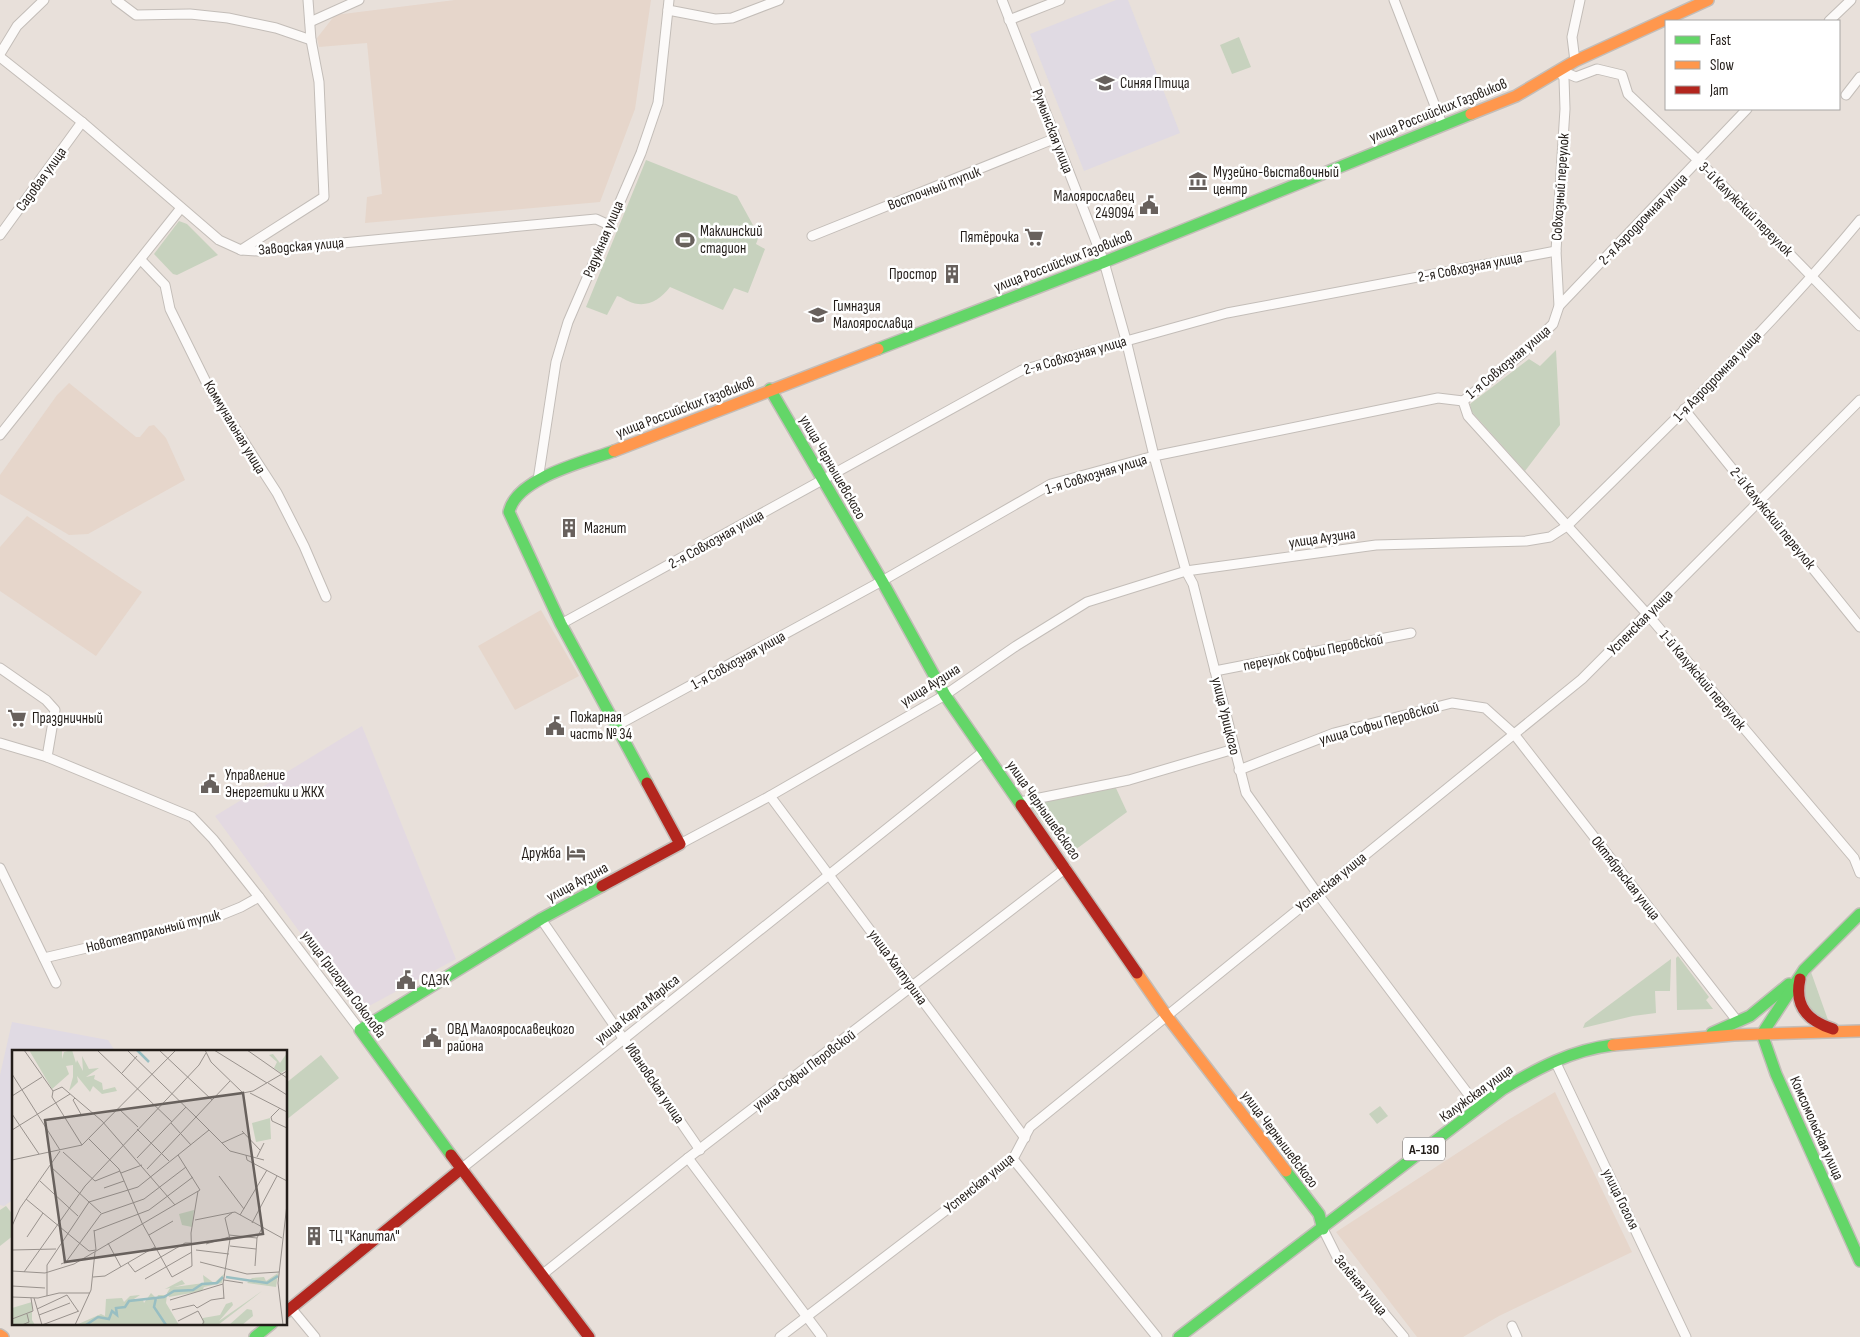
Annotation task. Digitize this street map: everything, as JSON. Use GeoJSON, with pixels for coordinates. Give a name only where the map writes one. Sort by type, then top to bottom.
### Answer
{"type":"FeatureCollection","features":[{"type":"Feature","properties":{"kind":"main road","name":"улица Российских Газовиков"},"geometry":{"type":"LineString","coordinates":[[561,624],[509,512],[510,504],[518,491],[538,480],[770,389],[1104,262],[1442,124],[1516,96],[1575,61],[1708,0]]}},
{"type":"Feature","properties":{"kind":"main road","name":"улица Чернышевского"},"geometry":{"type":"LineString","coordinates":[[770,389],[882,581],[944,695],[1066,868],[1166,1015],[1319,1214],[1323,1229]]}},
{"type":"Feature","properties":{"kind":"main road"},"geometry":{"type":"LineString","coordinates":[[561,624],[680,844]]}},
{"type":"Feature","properties":{"kind":"main road","name":"улица Аузина"},"geometry":{"type":"LineString","coordinates":[[360,1030],[541,919],[680,844]]}},
{"type":"Feature","properties":{"kind":"main road"},"geometry":{"type":"LineString","coordinates":[[1703,1036],[1738,1022],[1760,1008],[1804,970],[1860,914]]}},
{"type":"Feature","properties":{"kind":"main road"},"geometry":{"type":"LineString","coordinates":[[1804,970],[1797,988],[1800,1008],[1819,1025],[1844,1031]]}},
{"type":"Feature","properties":{"kind":"main road"},"geometry":{"type":"LineString","coordinates":[[1762,1034],[1804,970]]}},
{"type":"Feature","properties":{"kind":"main road","name":"улица Григория Соколова"},"geometry":{"type":"LineString","coordinates":[[360,1030],[461,1169],[543,1274],[589,1337]]}},
{"type":"Feature","properties":{"kind":"main road","name":"А-130"},"geometry":{"type":"LineString","coordinates":[[1762,1034],[1860,1031]]}},
{"type":"Feature","properties":{"kind":"main road","name":"Калужская улица"},"geometry":{"type":"LineString","coordinates":[[1179,1337],[1323,1229],[1478,1107],[1523,1077],[1583,1050],[1703,1036],[1762,1034]]}},
{"type":"Feature","properties":{"kind":"main road","name":"Комсомольская улица"},"geometry":{"type":"LineString","coordinates":[[1762,1034],[1776,1074],[1860,1261]]}},
{"type":"Feature","properties":{"kind":"main road","name":"улица Карла Маркса"},"geometry":{"type":"LineString","coordinates":[[289,1310],[461,1169]]}},
{"type":"Feature","properties":{"kind":"main road"},"geometry":{"type":"LineString","coordinates":[[255,1337],[271,1324]]}},
{"type":"Feature","properties":{"kind":"street"},"geometry":{"type":"LineString","coordinates":[[0,56],[17,26],[44,0]]}},
{"type":"Feature","properties":{"kind":"street"},"geometry":{"type":"LineString","coordinates":[[116,0],[136,15],[190,14],[228,18],[276,28],[311,40]]}},
{"type":"Feature","properties":{"kind":"street"},"geometry":{"type":"LineString","coordinates":[[241,250],[324,197],[319,82],[311,40],[308,0]]}},
{"type":"Feature","properties":{"kind":"street"},"geometry":{"type":"LineString","coordinates":[[310,22],[359,0]]}},
{"type":"Feature","properties":{"kind":"street","name":"Радужная улица"},"geometry":{"type":"LineString","coordinates":[[538,480],[556,362],[568,322],[641,153],[658,104],[669,0]]}},
{"type":"Feature","properties":{"kind":"street"},"geometry":{"type":"LineString","coordinates":[[668,10],[715,19],[732,18],[779,0]]}},
{"type":"Feature","properties":{"kind":"street","name":"Румынская улица"},"geometry":{"type":"LineString","coordinates":[[1002,0],[1104,262]]}},
{"type":"Feature","properties":{"kind":"street"},"geometry":{"type":"LineString","coordinates":[[1009,20],[1060,0]]}},
{"type":"Feature","properties":{"kind":"street"},"geometry":{"type":"LineString","coordinates":[[1394,0],[1442,124]]}},
{"type":"Feature","properties":{"kind":"street"},"geometry":{"type":"LineString","coordinates":[[1575,61],[1572,37],[1580,0]]}},
{"type":"Feature","properties":{"kind":"street"},"geometry":{"type":"LineString","coordinates":[[1830,20],[1851,0]]}},
{"type":"Feature","properties":{"kind":"street","name":"Заводская улица"},"geometry":{"type":"LineString","coordinates":[[0,56],[82,122],[219,240],[241,250],[265,250],[596,219],[609,225]]}},
{"type":"Feature","properties":{"kind":"street","name":"3-й Калужский переулок"},"geometry":{"type":"LineString","coordinates":[[1559,70],[1576,77],[1597,69],[1622,75],[1628,94],[1699,161],[1860,326]]}},
{"type":"Feature","properties":{"kind":"street","name":"Совхозный переулок"},"geometry":{"type":"LineString","coordinates":[[1559,70],[1564,78],[1565,109],[1556,251],[1559,306]]}},
{"type":"Feature","properties":{"kind":"street"},"geometry":{"type":"LineString","coordinates":[[1846,95],[1860,77]]}},
{"type":"Feature","properties":{"kind":"street","name":"2-я Аэродромная улица"},"geometry":{"type":"LineString","coordinates":[[1559,306],[1746,110]]}},
{"type":"Feature","properties":{"kind":"street","name":"Садовая улица"},"geometry":{"type":"LineString","coordinates":[[0,235],[82,122]]}},
{"type":"Feature","properties":{"kind":"street","name":"Восточный тупик"},"geometry":{"type":"LineString","coordinates":[[812,236],[1056,138]]}},
{"type":"Feature","properties":{"kind":"street"},"geometry":{"type":"LineString","coordinates":[[0,435],[181,208]]}},
{"type":"Feature","properties":{"kind":"street","name":"1-я Аэродромная улица"},"geometry":{"type":"LineString","coordinates":[[1567,526],[1813,277],[1860,220]]}},
{"type":"Feature","properties":{"kind":"street","name":"2-я Совхозная улица"},"geometry":{"type":"LineString","coordinates":[[561,624],[1022,370],[1227,313],[1556,251]]}},
{"type":"Feature","properties":{"kind":"street","name":"Коммунальная улица"},"geometry":{"type":"LineString","coordinates":[[141,260],[164,286],[170,309],[208,386],[277,493],[304,546],[326,597]]}},
{"type":"Feature","properties":{"kind":"street","name":"улица Урицкого"},"geometry":{"type":"LineString","coordinates":[[1104,262],[1126,340],[1154,456],[1186,571],[1193,584],[1246,793],[1317,893],[1478,1107]]}},
{"type":"Feature","properties":{"kind":"street","name":"1-я Совхозная улица"},"geometry":{"type":"LineString","coordinates":[[616,726],[882,581],[1051,484],[1154,456],[1438,398],[1463,401],[1523,353],[1553,324],[1559,306]]}},
{"type":"Feature","properties":{"kind":"street","name":"Успенская улица"},"geometry":{"type":"LineString","coordinates":[[780,1337],[1013,1158],[1030,1127],[1582,679],[1761,502],[1860,400]]}},
{"type":"Feature","properties":{"kind":"street","name":"1-й Калужский переулок"},"geometry":{"type":"LineString","coordinates":[[1463,401],[1468,416],[1648,615],[1854,858],[1860,873]]}},
{"type":"Feature","properties":{"kind":"street","name":"2-й Калужский переулок"},"geometry":{"type":"LineString","coordinates":[[1684,409],[1860,627]]}},
{"type":"Feature","properties":{"kind":"street","name":"улица Аузина"},"geometry":{"type":"LineString","coordinates":[[680,844],[770,796],[944,695],[1016,646],[1087,602],[1186,571],[1376,545],[1526,541],[1550,537],[1567,526]]}},
{"type":"Feature","properties":{"kind":"street","name":"переулок Софьи Перовской"},"geometry":{"type":"LineString","coordinates":[[1215,671],[1411,633]]}},
{"type":"Feature","properties":{"kind":"street"},"geometry":{"type":"LineString","coordinates":[[0,668],[46,700],[55,710],[46,757]]}},
{"type":"Feature","properties":{"kind":"street","name":"улица Софьи Перовской"},"geometry":{"type":"LineString","coordinates":[[1239,770],[1334,733],[1452,703],[1484,708],[1514,734]]}},
{"type":"Feature","properties":{"kind":"street","name":"Октябрьская улица"},"geometry":{"type":"LineString","coordinates":[[1514,734],[1738,1022]]}},
{"type":"Feature","properties":{"kind":"street","name":"улица Григория Соколова"},"geometry":{"type":"LineString","coordinates":[[0,743],[46,757],[192,817],[213,839],[259,897],[360,1030]]}},
{"type":"Feature","properties":{"kind":"street"},"geometry":{"type":"LineString","coordinates":[[1020,802],[1129,780],[1234,749]]}},
{"type":"Feature","properties":{"kind":"street","name":"улица Карла Маркса"},"geometry":{"type":"LineString","coordinates":[[461,1169],[984,751]]}},
{"type":"Feature","properties":{"kind":"street","name":"улица Халтурина"},"geometry":{"type":"LineString","coordinates":[[770,796],[1025,1138]]}},
{"type":"Feature","properties":{"kind":"street"},"geometry":{"type":"LineString","coordinates":[[0,868],[56,983]]}},
{"type":"Feature","properties":{"kind":"street","name":"улица Софьи Перовской"},"geometry":{"type":"LineString","coordinates":[[543,1274],[688,1158],[1066,868]]}},
{"type":"Feature","properties":{"kind":"street","name":"Новотеатральный тупик"},"geometry":{"type":"LineString","coordinates":[[44,958],[214,918],[259,897]]}},
{"type":"Feature","properties":{"kind":"street","name":"Ивановская улица"},"geometry":{"type":"LineString","coordinates":[[541,919],[700,1150]]}},
{"type":"Feature","properties":{"kind":"street","name":"улица Гоголя"},"geometry":{"type":"LineString","coordinates":[[1555,1061],[1686,1337]]}},
{"type":"Feature","properties":{"kind":"street"},"geometry":{"type":"LineString","coordinates":[[688,1158],[822,1337]]}},
{"type":"Feature","properties":{"kind":"street"},"geometry":{"type":"LineString","coordinates":[[1013,1158],[1157,1337]]}},
{"type":"Feature","properties":{"kind":"street","name":"Зелёная улица"},"geometry":{"type":"LineString","coordinates":[[1323,1229],[1337,1257],[1404,1337]]}},
{"type":"Feature","properties":{"kind":"street"},"geometry":{"type":"LineString","coordinates":[[289,1310],[315,1337]]}},
{"type":"Feature","properties":{"kind":"street"},"geometry":{"type":"LineString","coordinates":[[1512,1326],[1517,1337]]}},
{"type":"Feature","properties":{"kind":"shaded area"},"geometry":{"type":"Polygon","coordinates":[[[455,0],[651,0],[635,109],[600,202],[365,223],[367,197],[382,194],[367,43],[319,47],[317,38],[335,15],[455,0]]]}},
{"type":"Feature","properties":{"kind":"shaded area","name":"Синяя Птица"},"geometry":{"type":"Polygon","coordinates":[[[1116,0],[1128,0],[1180,133],[1084,171],[1030,34],[1116,0]]]}},
{"type":"Feature","properties":{"kind":"shaded area"},"geometry":{"type":"Polygon","coordinates":[[[69,383],[136,437],[140,437],[149,426],[154,425],[166,438],[185,480],[88,534],[69,535],[0,494],[0,475],[57,395],[69,383]]]}},
{"type":"Feature","properties":{"kind":"shaded area"},"geometry":{"type":"Polygon","coordinates":[[[27,516],[142,592],[96,656],[0,591],[0,547],[27,516]]]}},
{"type":"Feature","properties":{"kind":"shaded area"},"geometry":{"type":"Polygon","coordinates":[[[541,610],[579,676],[515,710],[478,646],[541,610]]]}},
{"type":"Feature","properties":{"kind":"shaded area"},"geometry":{"type":"Polygon","coordinates":[[[362,726],[456,959],[358,1012],[215,816],[362,726]]]}},
{"type":"Feature","properties":{"kind":"shaded area"},"geometry":{"type":"Polygon","coordinates":[[[12,1022],[108,1040],[114,1050],[12,1050],[12,1200],[4,1206],[0,1205],[0,1075],[12,1022]]]}},
{"type":"Feature","properties":{"kind":"shaded area"},"geometry":{"type":"Polygon","coordinates":[[[1555,1092],[1632,1252],[1499,1316],[1463,1337],[1417,1337],[1336,1232],[1508,1120],[1555,1092]]]}},
{"type":"Feature","properties":{"kind":"green space"},"geometry":{"type":"Polygon","coordinates":[[[1239,37],[1251,67],[1232,74],[1220,45],[1239,37]]]}},
{"type":"Feature","properties":{"kind":"green space","name":"Маклинский стадион"},"geometry":{"type":"Polygon","coordinates":[[[646,160],[737,196],[759,236],[756,244],[765,249],[748,293],[734,288],[723,310],[670,287],[656,300],[646,304],[634,303],[617,296],[607,315],[586,307],[646,160]]]}},
{"type":"Feature","properties":{"kind":"green space"},"geometry":{"type":"Polygon","coordinates":[[[179,221],[187,224],[218,255],[177,275],[173,274],[154,254],[179,221]]]}},
{"type":"Feature","properties":{"kind":"green space"},"geometry":{"type":"Polygon","coordinates":[[[1556,350],[1560,425],[1525,471],[1471,411],[1470,404],[1529,359],[1540,366],[1556,350]]]}},
{"type":"Feature","properties":{"kind":"green space"},"geometry":{"type":"Polygon","coordinates":[[[1115,786],[1127,812],[1068,855],[1029,804],[1115,786]]]}},
{"type":"Feature","properties":{"kind":"green space"},"geometry":{"type":"Polygon","coordinates":[[[1678,956],[1709,997],[1706,1000],[1713,1009],[1677,1010],[1676,958],[1678,956]]]}},
{"type":"Feature","properties":{"kind":"green space"},"geometry":{"type":"Polygon","coordinates":[[[1671,959],[1670,991],[1655,991],[1656,1013],[1633,1016],[1583,1028],[1585,1023],[1671,959]]]}},
{"type":"Feature","properties":{"kind":"green space"},"geometry":{"type":"Polygon","coordinates":[[[1811,972],[1828,1020],[1824,1021],[1812,1014],[1804,1004],[1802,995],[1803,985],[1811,972]]]}},
{"type":"Feature","properties":{"kind":"green space"},"geometry":{"type":"Polygon","coordinates":[[[321,1055],[339,1078],[288,1118],[288,1081],[321,1055]]]}},
{"type":"Feature","properties":{"kind":"green space"},"geometry":{"type":"Polygon","coordinates":[[[1380,1106],[1388,1116],[1377,1124],[1369,1114],[1380,1106]]]}},
{"type":"Feature","properties":{"kind":"green space"},"geometry":{"type":"Polygon","coordinates":[[[6,1206],[12,1214],[12,1237],[0,1246],[0,1210],[6,1206]]]}},
{"type":"Feature","properties":{"kind":"traffic: fast"},"geometry":{"type":"LineString","coordinates":[[878,349],[1104,262],[1471,114]]}},
{"type":"Feature","properties":{"kind":"traffic: fast"},"geometry":{"type":"LineString","coordinates":[[770,389],[882,581],[945,695],[1021,805]]}},
{"type":"Feature","properties":{"kind":"traffic: fast"},"geometry":{"type":"LineString","coordinates":[[614,451],[569,466],[537,481],[514,500],[509,512],[561,624],[647,783]]}},
{"type":"Feature","properties":{"kind":"traffic: fast"},"geometry":{"type":"LineString","coordinates":[[451,1155],[360,1030],[541,919],[602,886]]}},
{"type":"Feature","properties":{"kind":"traffic: fast"},"geometry":{"type":"LineString","coordinates":[[1762,1034],[1804,970],[1860,914]]}},
{"type":"Feature","properties":{"kind":"traffic: fast"},"geometry":{"type":"LineString","coordinates":[[1712,1033],[1750,1016],[1789,984]]}},
{"type":"Feature","properties":{"kind":"traffic: fast"},"geometry":{"type":"LineString","coordinates":[[1762,1034],[1776,1074],[1860,1261]]}},
{"type":"Feature","properties":{"kind":"traffic: fast"},"geometry":{"type":"LineString","coordinates":[[1179,1337],[1503,1089],[1556,1061],[1583,1051],[1613,1045]]}},
{"type":"Feature","properties":{"kind":"traffic: fast"},"geometry":{"type":"LineString","coordinates":[[1286,1171],[1319,1214],[1323,1229]]}},
{"type":"Feature","properties":{"kind":"traffic: fast"},"geometry":{"type":"LineString","coordinates":[[255,1337],[271,1324]]}},
{"type":"Feature","properties":{"kind":"traffic: slow"},"geometry":{"type":"LineString","coordinates":[[1471,114],[1516,96],[1575,61],[1708,0]]}},
{"type":"Feature","properties":{"kind":"traffic: slow"},"geometry":{"type":"LineString","coordinates":[[614,451],[878,349]]}},
{"type":"Feature","properties":{"kind":"traffic: slow"},"geometry":{"type":"LineString","coordinates":[[1137,973],[1166,1015],[1286,1171]]}},
{"type":"Feature","properties":{"kind":"traffic: slow"},"geometry":{"type":"LineString","coordinates":[[1613,1045],[1734,1035],[1860,1031]]}},
{"type":"Feature","properties":{"kind":"traffic: jam"},"geometry":{"type":"LineString","coordinates":[[602,886],[680,844],[647,783]]}},
{"type":"Feature","properties":{"kind":"traffic: jam"},"geometry":{"type":"LineString","coordinates":[[1021,805],[1137,973]]}},
{"type":"Feature","properties":{"kind":"traffic: jam"},"geometry":{"type":"LineString","coordinates":[[1800,979],[1799,997],[1801,1005],[1816,1022],[1833,1029]]}},
{"type":"Feature","properties":{"kind":"traffic: jam"},"geometry":{"type":"LineString","coordinates":[[451,1155],[589,1337]]}},
{"type":"Feature","properties":{"kind":"traffic: jam"},"geometry":{"type":"LineString","coordinates":[[288,1310],[461,1169]]}},
{"type":"Feature","properties":{"kind":"place","name":"Синяя Птица"},"geometry":{"type":"Point","coordinates":[1105,83]}},
{"type":"Feature","properties":{"kind":"place","name":"Музейно-выставочный центр"},"geometry":{"type":"Point","coordinates":[1198,181]}},
{"type":"Feature","properties":{"kind":"place","name":"Малоярославец 249094"},"geometry":{"type":"Point","coordinates":[1149,205]}},
{"type":"Feature","properties":{"kind":"place","name":"Пятёрочка"},"geometry":{"type":"Point","coordinates":[1034,237]}},
{"type":"Feature","properties":{"kind":"place","name":"Маклинский стадион"},"geometry":{"type":"Point","coordinates":[685,240]}},
{"type":"Feature","properties":{"kind":"place","name":"Простор"},"geometry":{"type":"Point","coordinates":[952,274]}},
{"type":"Feature","properties":{"kind":"place","name":"Гимназия Малоярославца"},"geometry":{"type":"Point","coordinates":[818,315]}},
{"type":"Feature","properties":{"kind":"place","name":"Магнит"},"geometry":{"type":"Point","coordinates":[569,528]}},
{"type":"Feature","properties":{"kind":"place","name":"Праздничный"},"geometry":{"type":"Point","coordinates":[17,718]}},
{"type":"Feature","properties":{"kind":"place","name":"Пожарная часть № 34"},"geometry":{"type":"Point","coordinates":[555,726]}},
{"type":"Feature","properties":{"kind":"place","name":"Управление Энергетики и ЖКХ"},"geometry":{"type":"Point","coordinates":[210,784]}},
{"type":"Feature","properties":{"kind":"place","name":"Дружба"},"geometry":{"type":"Point","coordinates":[576,853]}},
{"type":"Feature","properties":{"kind":"place","name":"СДЭК"},"geometry":{"type":"Point","coordinates":[406,980]}},
{"type":"Feature","properties":{"kind":"place","name":"ОВД Малоярославецкого района"},"geometry":{"type":"Point","coordinates":[432,1038]}},
{"type":"Feature","properties":{"kind":"place","name":"ТЦ \"Капитал\""},"geometry":{"type":"Point","coordinates":[314,1236]}}]}
